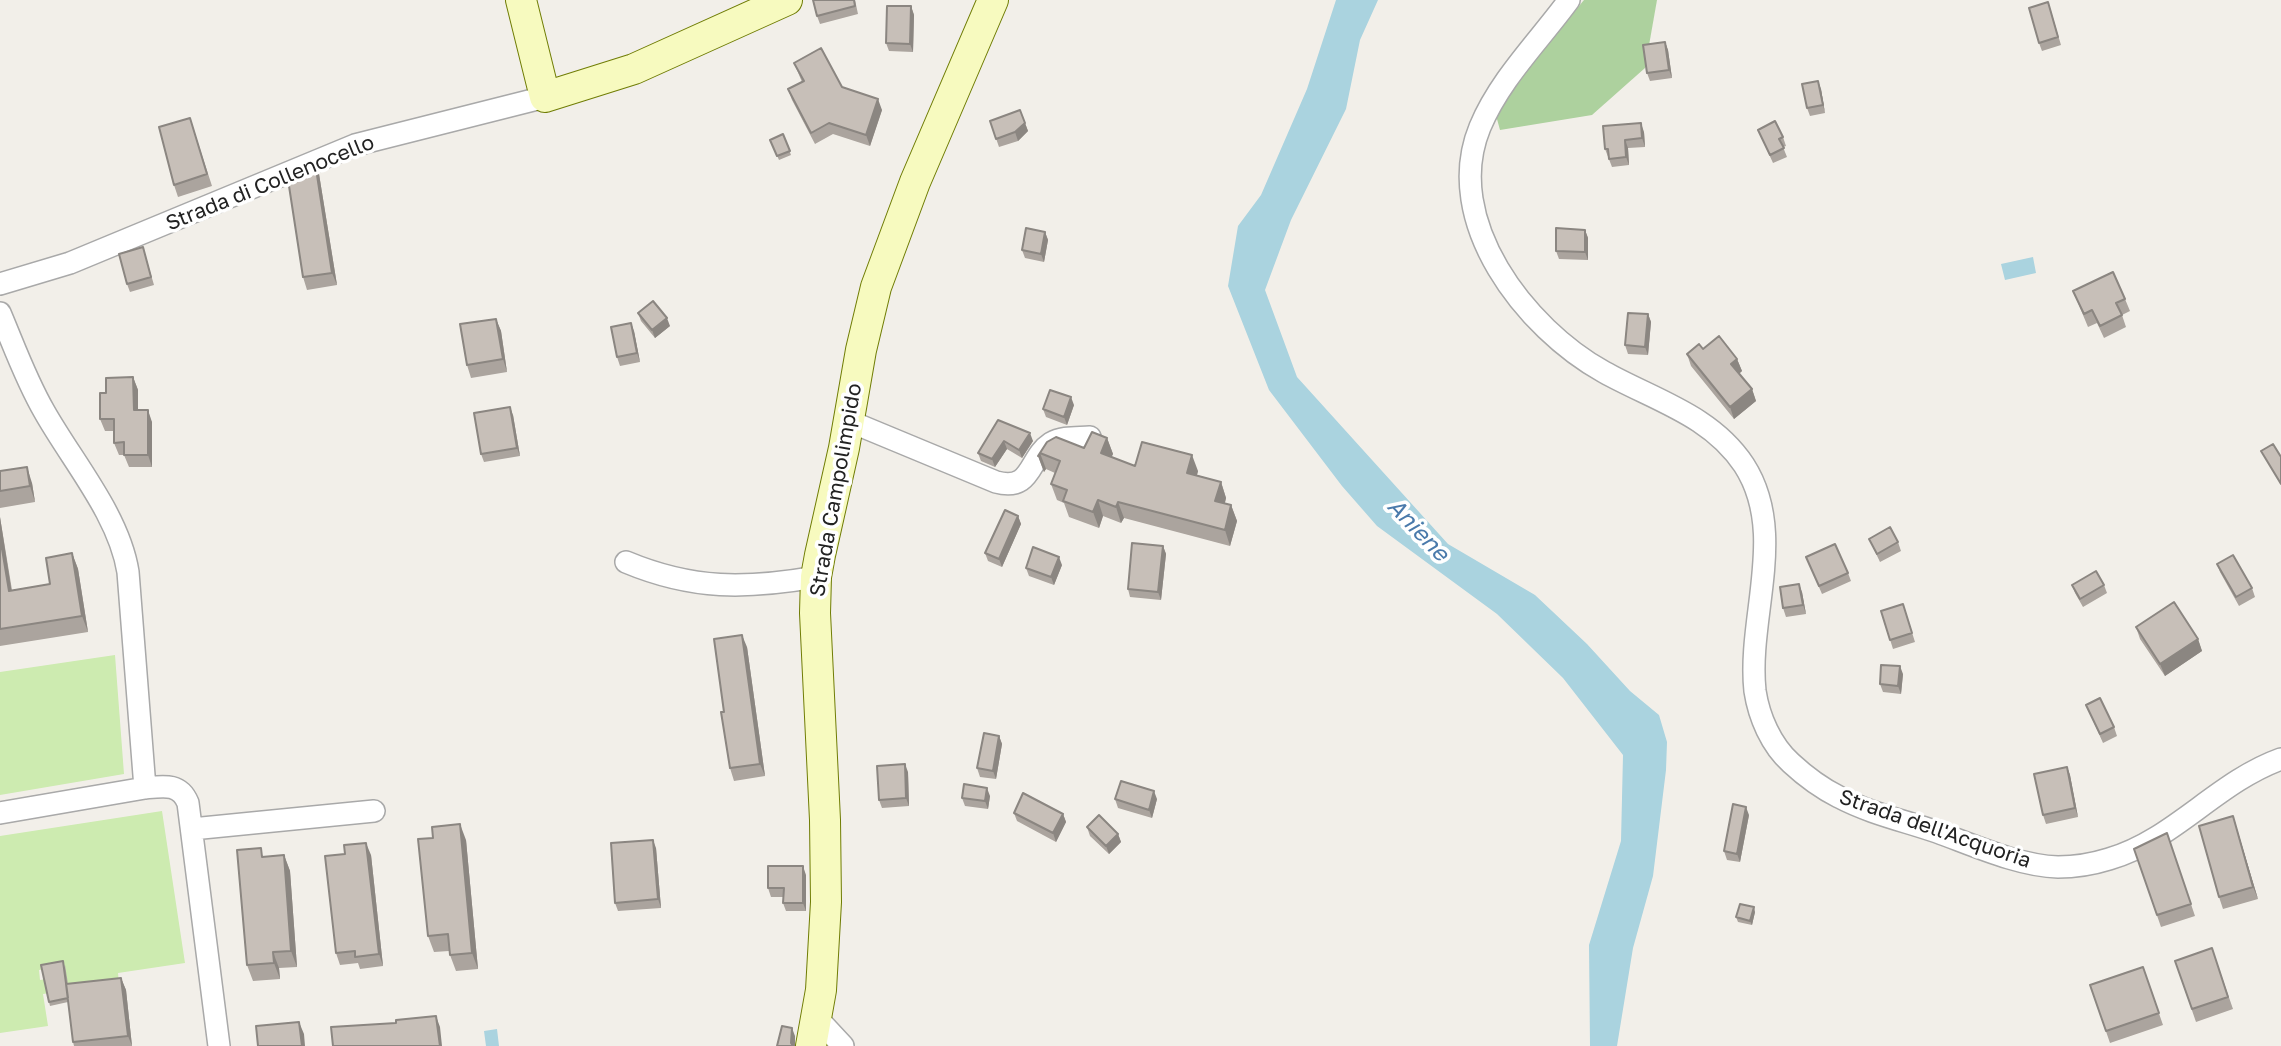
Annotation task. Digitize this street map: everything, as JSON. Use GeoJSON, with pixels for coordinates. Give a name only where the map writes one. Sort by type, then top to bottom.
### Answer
{"type":"FeatureCollection","features":[{"type":"Feature","properties":{"kind":"street"},"geometry":{"type":"LineString","coordinates":[[521,0],[545,97],[634,69],[786,0]]}},
{"type":"Feature","properties":{"kind":"street","name":"Strada Campolimpido"},"geometry":{"type":"LineString","coordinates":[[811,1046],[825,937],[826,873],[815,612],[816,577],[849,421],[865,328],[883,266],[915,183],[993,0]]}},
{"type":"Feature","properties":{"kind":"street","name":"Strada dell'Acquoria"},"geometry":{"type":"LineString","coordinates":[[1569,0],[1522,60],[1481,126],[1475,141],[1471,169],[1472,195],[1478,227],[1494,263],[1506,280],[1537,319],[1566,347],[1606,373],[1697,419],[1718,436],[1746,469],[1755,489],[1764,537],[1754,670],[1756,694],[1769,733],[1787,760],[1820,786],[1853,804],[2018,860],[2058,867],[2098,862],[2140,846],[2162,834],[2230,784],[2281,759]]}},
{"type":"Feature","properties":{"kind":"street","name":"Strada di Collenocello"},"geometry":{"type":"LineString","coordinates":[[0,284],[70,263],[355,145],[545,97]]}},
{"type":"Feature","properties":{"kind":"street"},"geometry":{"type":"LineString","coordinates":[[0,313],[35,396],[124,547],[145,788]]}},
{"type":"Feature","properties":{"kind":"street"},"geometry":{"type":"LineString","coordinates":[[849,421],[996,482],[1007,484],[1023,479],[1042,451],[1052,443],[1065,438],[1090,438]]}},
{"type":"Feature","properties":{"kind":"street"},"geometry":{"type":"LineString","coordinates":[[626,562],[671,579],[710,584],[760,584],[816,577]]}},
{"type":"Feature","properties":{"kind":"street"},"geometry":{"type":"LineString","coordinates":[[0,813],[145,788],[166,786],[182,792],[188,803],[192,829],[219,1046]]}},
{"type":"Feature","properties":{"kind":"street"},"geometry":{"type":"LineString","coordinates":[[192,829],[374,811]]}},
{"type":"Feature","properties":{"kind":"street"},"geometry":{"type":"LineString","coordinates":[[816,1017],[843,1046]]}},
{"type":"Feature","properties":{"kind":"green space"},"geometry":{"type":"Polygon","coordinates":[[[1584,0],[1657,0],[1645,68],[1592,115],[1500,130],[1494,108],[1584,0]]]}},
{"type":"Feature","properties":{"kind":"green space"},"geometry":{"type":"Polygon","coordinates":[[[115,655],[124,774],[0,795],[0,672],[115,655]]]}},
{"type":"Feature","properties":{"kind":"green space"},"geometry":{"type":"Polygon","coordinates":[[[162,811],[185,963],[118,973],[119,983],[43,994],[48,1026],[0,1033],[0,836],[162,811]],[[65,966],[39,970],[40,980],[66,976],[65,966]]]}},
{"type":"Feature","properties":{"kind":"water","name":"Aniene"},"geometry":{"type":"Polygon","coordinates":[[[1336,0],[1378,0],[1360,40],[1346,109],[1291,220],[1265,290],[1297,377],[1448,544],[1535,595],[1587,644],[1630,691],[1659,715],[1667,742],[1666,770],[1653,876],[1633,948],[1617,1046],[1590,1046],[1589,945],[1621,841],[1623,755],[1563,678],[1497,614],[1377,526],[1342,486],[1269,390],[1228,286],[1238,226],[1261,195],[1307,89],[1336,0]]]}},
{"type":"Feature","properties":{"kind":"water"},"geometry":{"type":"Polygon","coordinates":[[[2033,257],[2036,273],[2005,280],[2001,264],[2033,257]]]}},
{"type":"Feature","properties":{"kind":"water"},"geometry":{"type":"Polygon","coordinates":[[[497,1029],[499,1046],[486,1046],[484,1031],[497,1029]]]}},
{"type":"Feature","properties":{"kind":"building"},"geometry":{"type":"Polygon","coordinates":[[[813,0],[854,0],[855,6],[817,16],[813,0]]]}},
{"type":"Feature","properties":{"kind":"building"},"geometry":{"type":"Polygon","coordinates":[[[2048,2],[2058,37],[2039,43],[2029,8],[2048,2]]]}},
{"type":"Feature","properties":{"kind":"building"},"geometry":{"type":"Polygon","coordinates":[[[887,6],[911,6],[910,44],[886,43],[887,6]]]}},
{"type":"Feature","properties":{"kind":"building"},"geometry":{"type":"Polygon","coordinates":[[[1665,42],[1669,70],[1647,73],[1643,45],[1665,42]]]}},
{"type":"Feature","properties":{"kind":"building"},"geometry":{"type":"Polygon","coordinates":[[[821,48],[842,87],[878,99],[866,135],[829,123],[811,133],[788,89],[804,81],[794,63],[821,48]]]}},
{"type":"Feature","properties":{"kind":"building"},"geometry":{"type":"Polygon","coordinates":[[[1818,81],[1823,105],[1807,108],[1802,84],[1818,81]]]}},
{"type":"Feature","properties":{"kind":"building"},"geometry":{"type":"Polygon","coordinates":[[[1020,110],[1025,123],[1015,132],[996,139],[990,121],[1020,110]]]}},
{"type":"Feature","properties":{"kind":"building"},"geometry":{"type":"Polygon","coordinates":[[[190,118],[207,174],[174,185],[159,127],[190,118]]]}},
{"type":"Feature","properties":{"kind":"building"},"geometry":{"type":"Polygon","coordinates":[[[1775,121],[1783,137],[1779,139],[1784,148],[1770,155],[1758,130],[1775,121]]]}},
{"type":"Feature","properties":{"kind":"building"},"geometry":{"type":"Polygon","coordinates":[[[1641,123],[1642,138],[1625,140],[1626,157],[1609,159],[1608,149],[1605,149],[1603,126],[1641,123]]]}},
{"type":"Feature","properties":{"kind":"building"},"geometry":{"type":"Polygon","coordinates":[[[783,134],[790,151],[777,156],[770,140],[783,134]]]}},
{"type":"Feature","properties":{"kind":"building"},"geometry":{"type":"Polygon","coordinates":[[[315,162],[332,273],[303,277],[287,173],[315,162]]]}},
{"type":"Feature","properties":{"kind":"building"},"geometry":{"type":"Polygon","coordinates":[[[1026,228],[1045,232],[1041,254],[1022,250],[1026,228]]]}},
{"type":"Feature","properties":{"kind":"building"},"geometry":{"type":"Polygon","coordinates":[[[1556,228],[1585,230],[1585,252],[1556,251],[1556,228]]]}},
{"type":"Feature","properties":{"kind":"building"},"geometry":{"type":"Polygon","coordinates":[[[143,247],[151,277],[127,284],[119,254],[143,247]]]}},
{"type":"Feature","properties":{"kind":"building"},"geometry":{"type":"Polygon","coordinates":[[[2113,272],[2125,299],[2116,303],[2122,315],[2100,326],[2092,310],[2084,314],[2073,291],[2113,272]]]}},
{"type":"Feature","properties":{"kind":"building"},"geometry":{"type":"Polygon","coordinates":[[[653,301],[667,318],[652,330],[638,313],[653,301]]]}},
{"type":"Feature","properties":{"kind":"building"},"geometry":{"type":"Polygon","coordinates":[[[1628,313],[1648,314],[1645,347],[1625,345],[1628,313]]]}},
{"type":"Feature","properties":{"kind":"building"},"geometry":{"type":"Polygon","coordinates":[[[496,319],[503,359],[467,365],[460,324],[496,319]]]}},
{"type":"Feature","properties":{"kind":"building"},"geometry":{"type":"Polygon","coordinates":[[[631,323],[637,353],[617,357],[611,327],[631,323]]]}},
{"type":"Feature","properties":{"kind":"building"},"geometry":{"type":"Polygon","coordinates":[[[1719,336],[1737,359],[1731,364],[1752,389],[1730,407],[1687,354],[1699,344],[1703,349],[1719,336]]]}},
{"type":"Feature","properties":{"kind":"building"},"geometry":{"type":"Polygon","coordinates":[[[133,377],[134,410],[148,410],[148,455],[124,455],[124,442],[114,443],[114,419],[100,419],[100,393],[106,393],[106,378],[133,377]]]}},
{"type":"Feature","properties":{"kind":"building"},"geometry":{"type":"Polygon","coordinates":[[[1050,390],[1071,397],[1064,417],[1043,409],[1050,390]]]}},
{"type":"Feature","properties":{"kind":"building"},"geometry":{"type":"Polygon","coordinates":[[[510,407],[517,448],[481,454],[474,413],[510,407]]]}},
{"type":"Feature","properties":{"kind":"building"},"geometry":{"type":"Polygon","coordinates":[[[998,420],[1030,433],[1019,450],[1004,441],[992,459],[978,453],[998,420]]]}},
{"type":"Feature","properties":{"kind":"building"},"geometry":{"type":"Polygon","coordinates":[[[1092,432],[1107,438],[1101,453],[1135,466],[1142,442],[1192,455],[1187,473],[1221,482],[1215,501],[1231,505],[1225,530],[1118,502],[1116,507],[1098,500],[1093,512],[1063,501],[1067,490],[1051,484],[1060,461],[1040,453],[1038,456],[1047,442],[1056,437],[1084,448],[1092,432]]]}},
{"type":"Feature","properties":{"kind":"building"},"geometry":{"type":"Polygon","coordinates":[[[2273,444],[2281,457],[2281,484],[2261,451],[2273,444]]]}},
{"type":"Feature","properties":{"kind":"building"},"geometry":{"type":"Polygon","coordinates":[[[27,467],[30,486],[0,491],[0,471],[27,467]]]}},
{"type":"Feature","properties":{"kind":"building"},"geometry":{"type":"Polygon","coordinates":[[[1005,510],[1018,516],[999,559],[985,553],[1005,510]]]}},
{"type":"Feature","properties":{"kind":"building"},"geometry":{"type":"Polygon","coordinates":[[[1890,527],[1898,542],[1877,554],[1869,539],[1890,527]]]}},
{"type":"Feature","properties":{"kind":"building"},"geometry":{"type":"Polygon","coordinates":[[[0,537],[9,591],[50,584],[46,558],[72,553],[82,616],[0,629],[0,537]]]}},
{"type":"Feature","properties":{"kind":"building"},"geometry":{"type":"Polygon","coordinates":[[[1132,543],[1163,546],[1158,592],[1128,589],[1132,543]]]}},
{"type":"Feature","properties":{"kind":"building"},"geometry":{"type":"Polygon","coordinates":[[[1835,544],[1848,573],[1819,586],[1806,557],[1835,544]]]}},
{"type":"Feature","properties":{"kind":"building"},"geometry":{"type":"Polygon","coordinates":[[[1033,547],[1059,557],[1051,577],[1026,568],[1033,547]]]}},
{"type":"Feature","properties":{"kind":"building"},"geometry":{"type":"Polygon","coordinates":[[[2233,555],[2252,588],[2236,597],[2217,564],[2233,555]]]}},
{"type":"Feature","properties":{"kind":"building"},"geometry":{"type":"Polygon","coordinates":[[[2096,571],[2104,585],[2080,599],[2072,585],[2096,571]]]}},
{"type":"Feature","properties":{"kind":"building"},"geometry":{"type":"Polygon","coordinates":[[[1799,584],[1803,605],[1783,608],[1780,587],[1799,584]]]}},
{"type":"Feature","properties":{"kind":"building"},"geometry":{"type":"Polygon","coordinates":[[[2174,602],[2198,639],[2160,664],[2136,627],[2174,602]]]}},
{"type":"Feature","properties":{"kind":"building"},"geometry":{"type":"Polygon","coordinates":[[[1903,604],[1912,633],[1890,640],[1881,611],[1903,604]]]}},
{"type":"Feature","properties":{"kind":"building"},"geometry":{"type":"Polygon","coordinates":[[[742,635],[760,764],[730,768],[714,639],[742,635]]]}},
{"type":"Feature","properties":{"kind":"building"},"geometry":{"type":"Polygon","coordinates":[[[1881,665],[1900,666],[1898,686],[1880,684],[1881,665]]]}},
{"type":"Feature","properties":{"kind":"building"},"geometry":{"type":"Polygon","coordinates":[[[2100,698],[2114,727],[2100,734],[2086,705],[2100,698]]]}},
{"type":"Feature","properties":{"kind":"building"},"geometry":{"type":"Polygon","coordinates":[[[984,733],[999,736],[993,771],[977,768],[984,733]]]}},
{"type":"Feature","properties":{"kind":"building"},"geometry":{"type":"Polygon","coordinates":[[[905,764],[906,798],[879,800],[877,766],[905,764]]]}},
{"type":"Feature","properties":{"kind":"building"},"geometry":{"type":"Polygon","coordinates":[[[2067,767],[2075,808],[2043,815],[2034,774],[2067,767]]]}},
{"type":"Feature","properties":{"kind":"building"},"geometry":{"type":"Polygon","coordinates":[[[1121,781],[1154,791],[1149,810],[1115,799],[1121,781]]]}},
{"type":"Feature","properties":{"kind":"building"},"geometry":{"type":"Polygon","coordinates":[[[964,784],[987,788],[985,801],[962,798],[964,784]]]}},
{"type":"Feature","properties":{"kind":"building"},"geometry":{"type":"Polygon","coordinates":[[[1023,793],[1063,814],[1053,833],[1014,813],[1023,793]]]}},
{"type":"Feature","properties":{"kind":"building"},"geometry":{"type":"Polygon","coordinates":[[[1733,804],[1746,807],[1737,854],[1724,851],[1733,804]]]}},
{"type":"Feature","properties":{"kind":"building"},"geometry":{"type":"Polygon","coordinates":[[[1099,815],[1118,834],[1106,846],[1087,827],[1099,815]]]}},
{"type":"Feature","properties":{"kind":"building"},"geometry":{"type":"Polygon","coordinates":[[[2233,816],[2253,887],[2219,897],[2199,826],[2233,816]]]}},
{"type":"Feature","properties":{"kind":"building"},"geometry":{"type":"Polygon","coordinates":[[[460,824],[472,953],[450,955],[448,934],[428,936],[418,839],[433,838],[432,827],[460,824]]]}},
{"type":"Feature","properties":{"kind":"building"},"geometry":{"type":"Polygon","coordinates":[[[2167,833],[2191,904],[2157,915],[2134,849],[2167,833]]]}},
{"type":"Feature","properties":{"kind":"building"},"geometry":{"type":"Polygon","coordinates":[[[653,840],[658,899],[615,903],[611,843],[653,840]]]}},
{"type":"Feature","properties":{"kind":"building"},"geometry":{"type":"Polygon","coordinates":[[[366,843],[379,954],[355,957],[355,951],[336,953],[325,856],[345,854],[344,845],[366,843]]]}},
{"type":"Feature","properties":{"kind":"building"},"geometry":{"type":"Polygon","coordinates":[[[261,848],[262,857],[284,855],[291,951],[273,952],[274,963],[247,965],[237,850],[261,848]]]}},
{"type":"Feature","properties":{"kind":"building"},"geometry":{"type":"Polygon","coordinates":[[[768,866],[803,866],[803,903],[783,903],[784,888],[768,888],[768,866]]]}},
{"type":"Feature","properties":{"kind":"building"},"geometry":{"type":"Polygon","coordinates":[[[1740,904],[1754,907],[1750,921],[1736,917],[1740,904]]]}},
{"type":"Feature","properties":{"kind":"building"},"geometry":{"type":"Polygon","coordinates":[[[2212,948],[2228,997],[2192,1009],[2175,961],[2212,948]]]}},
{"type":"Feature","properties":{"kind":"building"},"geometry":{"type":"Polygon","coordinates":[[[63,961],[68,998],[49,1002],[41,965],[63,961]]]}},
{"type":"Feature","properties":{"kind":"building"},"geometry":{"type":"Polygon","coordinates":[[[2143,967],[2159,1013],[2106,1031],[2090,985],[2143,967]]]}},
{"type":"Feature","properties":{"kind":"building"},"geometry":{"type":"Polygon","coordinates":[[[121,978],[128,1036],[73,1042],[66,984],[121,978]]]}},
{"type":"Feature","properties":{"kind":"building"},"geometry":{"type":"Polygon","coordinates":[[[436,1016],[440,1046],[333,1046],[331,1027],[396,1023],[396,1020],[436,1016]]]}},
{"type":"Feature","properties":{"kind":"building"},"geometry":{"type":"Polygon","coordinates":[[[299,1022],[302,1046],[258,1046],[256,1026],[299,1022]]]}},
{"type":"Feature","properties":{"kind":"building"},"geometry":{"type":"Polygon","coordinates":[[[782,1026],[792,1028],[793,1046],[777,1046],[782,1026]]]}}]}
